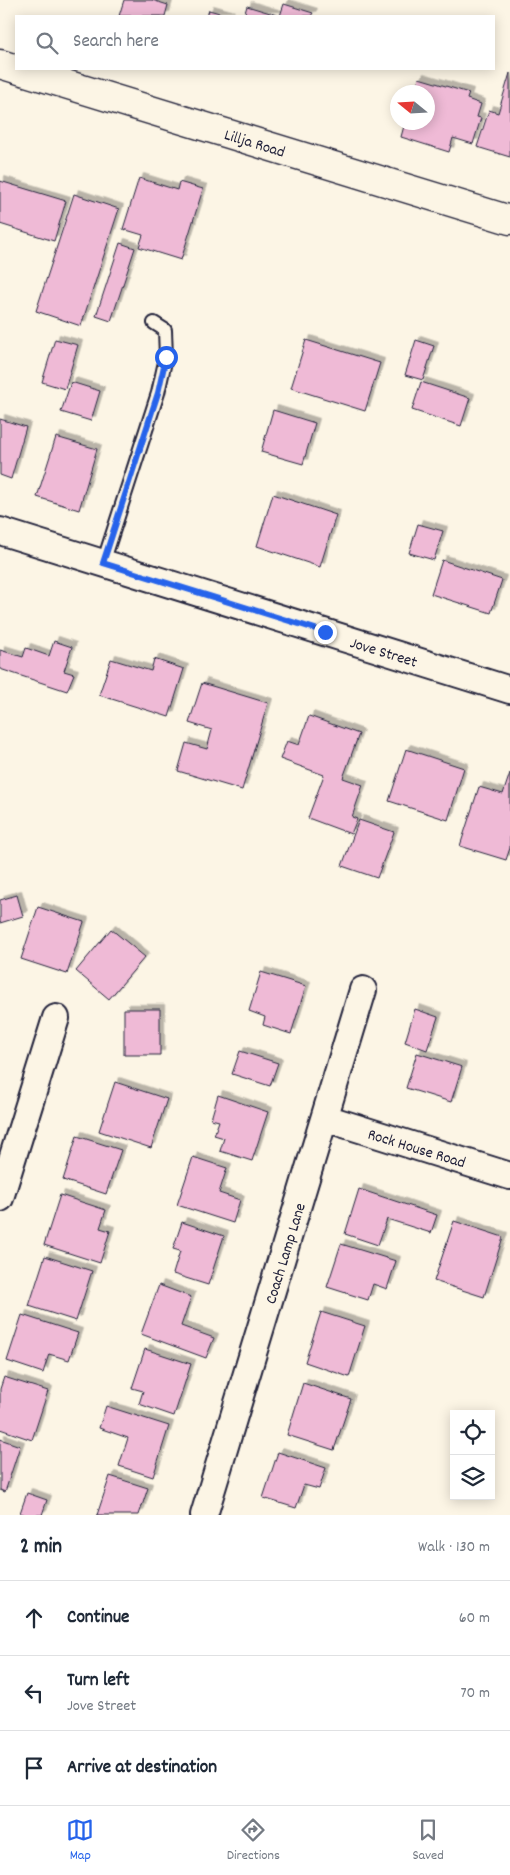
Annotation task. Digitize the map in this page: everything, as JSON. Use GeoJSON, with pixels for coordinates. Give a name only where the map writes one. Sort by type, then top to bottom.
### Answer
{"type":"FeatureCollection","features":[{"type":"Feature","properties":{"kind":"street","name":"Lillja Road"},"geometry":{"type":"LineString","coordinates":[[0,64],[15,69]]}},
{"type":"Feature","properties":{"kind":"street","name":"Lillja Road"},"geometry":{"type":"LineString","coordinates":[[20,70],[510,220]]}},
{"type":"Feature","properties":{"kind":"street","name":"Jove Street"},"geometry":{"type":"LineString","coordinates":[[0,530],[510,690]]}},
{"type":"Feature","properties":{"kind":"street","name":"Coach Lamp Lane"},"geometry":{"type":"LineString","coordinates":[[204,1515],[363,990]]}},
{"type":"Feature","properties":{"kind":"street"},"geometry":{"type":"LineString","coordinates":[[0,1198],[56,1018]]}},
{"type":"Feature","properties":{"kind":"street","name":"Rock House Road"},"geometry":{"type":"LineString","coordinates":[[325,1118],[510,1176]]}},
{"type":"Feature","properties":{"kind":"lane"},"geometry":{"type":"LineString","coordinates":[[103,563],[158,393],[166,357],[165,330],[154,324]]}},
{"type":"Feature","properties":{"kind":"building"},"geometry":{"type":"Polygon","coordinates":[[[124,0],[152,0],[168,5],[165,15],[119,15],[124,0]]]}},
{"type":"Feature","properties":{"kind":"building"},"geometry":{"type":"Polygon","coordinates":[[[284,4],[313,13],[312,15],[280,15],[284,4]]]}},
{"type":"Feature","properties":{"kind":"building"},"geometry":{"type":"Polygon","coordinates":[[[247,6],[277,15],[244,15],[247,6]]]}},
{"type":"Feature","properties":{"kind":"building"},"geometry":{"type":"Polygon","coordinates":[[[209,10],[226,15],[207,15],[209,10]]]}},
{"type":"Feature","properties":{"kind":"building"},"geometry":{"type":"Polygon","coordinates":[[[510,73],[510,157],[477,147],[489,110],[498,113],[510,73]]]}},
{"type":"Feature","properties":{"kind":"building"},"geometry":{"type":"Polygon","coordinates":[[[419,78],[469,93],[467,99],[481,104],[477,117],[481,118],[473,144],[453,138],[449,152],[401,137],[403,130],[435,130],[435,85],[416,85],[419,78]]]}},
{"type":"Feature","properties":{"kind":"building"},"geometry":{"type":"Polygon","coordinates":[[[139,178],[177,190],[179,182],[203,189],[181,260],[139,247],[143,235],[123,229],[139,178]]]}},
{"type":"Feature","properties":{"kind":"building"},"geometry":{"type":"Polygon","coordinates":[[[0,181],[66,201],[54,241],[0,224],[0,181]]]}},
{"type":"Feature","properties":{"kind":"building"},"geometry":{"type":"Polygon","coordinates":[[[74,194],[119,209],[81,326],[36,311],[74,194]]]}},
{"type":"Feature","properties":{"kind":"building"},"geometry":{"type":"Polygon","coordinates":[[[120,243],[135,248],[111,321],[96,316],[120,243]]]}},
{"type":"Feature","properties":{"kind":"building"},"geometry":{"type":"Polygon","coordinates":[[[55,339],[78,345],[65,389],[42,382],[55,339]]]}},
{"type":"Feature","properties":{"kind":"building"},"geometry":{"type":"Polygon","coordinates":[[[306,340],[380,363],[365,411],[291,388],[306,340]]]}},
{"type":"Feature","properties":{"kind":"building"},"geometry":{"type":"Polygon","coordinates":[[[416,340],[434,346],[423,380],[405,375],[416,340]]]}},
{"type":"Feature","properties":{"kind":"building"},"geometry":{"type":"Polygon","coordinates":[[[71,382],[100,391],[91,421],[61,412],[71,382]]]}},
{"type":"Feature","properties":{"kind":"building"},"geometry":{"type":"Polygon","coordinates":[[[421,382],[470,398],[461,426],[412,410],[421,382]]]}},
{"type":"Feature","properties":{"kind":"building"},"geometry":{"type":"Polygon","coordinates":[[[273,410],[315,423],[303,464],[261,452],[273,410]]]}},
{"type":"Feature","properties":{"kind":"building"},"geometry":{"type":"Polygon","coordinates":[[[0,419],[26,427],[11,479],[0,475],[0,419]]]}},
{"type":"Feature","properties":{"kind":"building"},"geometry":{"type":"Polygon","coordinates":[[[56,437],[97,449],[79,510],[37,497],[56,437]]]}},
{"type":"Feature","properties":{"kind":"building"},"geometry":{"type":"Polygon","coordinates":[[[273,494],[336,515],[320,567],[257,546],[273,494]]]}},
{"type":"Feature","properties":{"kind":"building"},"geometry":{"type":"Polygon","coordinates":[[[418,524],[443,531],[434,560],[409,553],[418,524]]]}},
{"type":"Feature","properties":{"kind":"building"},"geometry":{"type":"Polygon","coordinates":[[[442,560],[502,580],[491,613],[431,594],[442,560]]]}},
{"type":"Feature","properties":{"kind":"building"},"geometry":{"type":"Polygon","coordinates":[[[54,641],[72,647],[64,671],[74,674],[67,691],[0,669],[0,650],[23,657],[26,648],[49,656],[54,641]]]}},
{"type":"Feature","properties":{"kind":"building"},"geometry":{"type":"Polygon","coordinates":[[[111,659],[151,671],[154,659],[184,669],[169,717],[99,695],[111,659]]]}},
{"type":"Feature","properties":{"kind":"building"},"geometry":{"type":"Polygon","coordinates":[[[202,683],[268,703],[242,790],[178,771],[186,743],[207,749],[212,730],[189,723],[202,683]]]}},
{"type":"Feature","properties":{"kind":"building"},"geometry":{"type":"Polygon","coordinates":[[[309,716],[359,734],[343,778],[363,785],[352,817],[357,819],[351,834],[308,818],[324,775],[280,759],[287,741],[299,745],[309,716]]]}},
{"type":"Feature","properties":{"kind":"building"},"geometry":{"type":"Polygon","coordinates":[[[406,749],[464,768],[448,820],[389,801],[406,749]]]}},
{"type":"Feature","properties":{"kind":"building"},"geometry":{"type":"Polygon","coordinates":[[[510,773],[510,848],[506,860],[460,846],[479,787],[503,794],[510,773]]]}},
{"type":"Feature","properties":{"kind":"building"},"geometry":{"type":"Polygon","coordinates":[[[359,820],[394,832],[377,878],[342,866],[359,820]]]}},
{"type":"Feature","properties":{"kind":"building"},"geometry":{"type":"Polygon","coordinates":[[[17,895],[23,916],[0,923],[0,900],[17,895]]]}},
{"type":"Feature","properties":{"kind":"building"},"geometry":{"type":"Polygon","coordinates":[[[38,907],[84,922],[67,974],[21,959],[38,907]]]}},
{"type":"Feature","properties":{"kind":"building"},"geometry":{"type":"Polygon","coordinates":[[[111,929],[145,957],[109,999],[76,971],[111,929]]]}},
{"type":"Feature","properties":{"kind":"building"},"geometry":{"type":"Polygon","coordinates":[[[261,972],[306,986],[291,1034],[263,1025],[265,1017],[249,1011],[261,972]]]}},
{"type":"Feature","properties":{"kind":"building"},"geometry":{"type":"Polygon","coordinates":[[[124,1009],[160,1009],[160,1055],[124,1055],[124,1009]]]}},
{"type":"Feature","properties":{"kind":"building"},"geometry":{"type":"Polygon","coordinates":[[[415,1009],[438,1017],[427,1050],[405,1042],[415,1009]]]}},
{"type":"Feature","properties":{"kind":"building"},"geometry":{"type":"Polygon","coordinates":[[[240,1051],[278,1063],[270,1086],[232,1074],[240,1051]]]}},
{"type":"Feature","properties":{"kind":"building"},"geometry":{"type":"Polygon","coordinates":[[[417,1053],[462,1067],[451,1102],[406,1088],[417,1053]]]}},
{"type":"Feature","properties":{"kind":"building"},"geometry":{"type":"Polygon","coordinates":[[[115,1082],[167,1099],[151,1148],[99,1131],[115,1082]]]}},
{"type":"Feature","properties":{"kind":"building"},"geometry":{"type":"Polygon","coordinates":[[[218,1095],[268,1112],[252,1161],[220,1151],[224,1138],[214,1135],[219,1121],[211,1119],[218,1095]]]}},
{"type":"Feature","properties":{"kind":"building"},"geometry":{"type":"Polygon","coordinates":[[[77,1136],[121,1150],[106,1194],[63,1180],[77,1136]]]}},
{"type":"Feature","properties":{"kind":"building"},"geometry":{"type":"Polygon","coordinates":[[[193,1157],[227,1168],[219,1193],[240,1200],[233,1223],[177,1205],[193,1157]]]}},
{"type":"Feature","properties":{"kind":"building"},"geometry":{"type":"Polygon","coordinates":[[[359,1189],[437,1215],[431,1233],[387,1219],[378,1245],[345,1234],[359,1189]]]}},
{"type":"Feature","properties":{"kind":"building"},"geometry":{"type":"Polygon","coordinates":[[[60,1195],[106,1210],[100,1228],[110,1231],[100,1263],[44,1245],[60,1195]]]}},
{"type":"Feature","properties":{"kind":"building"},"geometry":{"type":"Polygon","coordinates":[[[454,1221],[503,1237],[484,1297],[434,1281],[454,1221]]]}},
{"type":"Feature","properties":{"kind":"building"},"geometry":{"type":"Polygon","coordinates":[[[182,1222],[224,1236],[208,1285],[173,1274],[180,1251],[173,1249],[182,1222]]]}},
{"type":"Feature","properties":{"kind":"building"},"geometry":{"type":"Polygon","coordinates":[[[341,1244],[396,1261],[387,1289],[373,1284],[368,1300],[327,1287],[341,1244]]]}},
{"type":"Feature","properties":{"kind":"building"},"geometry":{"type":"Polygon","coordinates":[[[45,1256],[92,1271],[76,1321],[29,1306],[45,1256]]]}},
{"type":"Feature","properties":{"kind":"building"},"geometry":{"type":"Polygon","coordinates":[[[159,1285],[191,1297],[181,1326],[214,1338],[206,1358],[141,1334],[159,1285]]]}},
{"type":"Feature","properties":{"kind":"building"},"geometry":{"type":"Polygon","coordinates":[[[321,1312],[365,1326],[349,1377],[305,1362],[321,1312]]]}},
{"type":"Feature","properties":{"kind":"building"},"geometry":{"type":"Polygon","coordinates":[[[22,1315],[78,1333],[69,1360],[49,1354],[43,1373],[7,1361],[22,1315]]]}},
{"type":"Feature","properties":{"kind":"building"},"geometry":{"type":"Polygon","coordinates":[[[145,1349],[191,1364],[174,1416],[139,1404],[143,1391],[132,1388],[145,1349]]]}},
{"type":"Feature","properties":{"kind":"building"},"geometry":{"type":"Polygon","coordinates":[[[4,1377],[48,1391],[32,1440],[0,1429],[0,1389],[4,1377]]]}},
{"type":"Feature","properties":{"kind":"building"},"geometry":{"type":"Polygon","coordinates":[[[303,1383],[351,1399],[334,1450],[287,1435],[303,1383]]]}},
{"type":"Feature","properties":{"kind":"building"},"geometry":{"type":"Polygon","coordinates":[[[106,1406],[169,1426],[153,1477],[119,1466],[128,1438],[99,1428],[106,1406]]]}},
{"type":"Feature","properties":{"kind":"building"},"geometry":{"type":"Polygon","coordinates":[[[0,1439],[20,1446],[5,1492],[0,1490],[0,1439]]]}},
{"type":"Feature","properties":{"kind":"building"},"geometry":{"type":"Polygon","coordinates":[[[278,1452],[326,1468],[319,1489],[304,1485],[296,1508],[263,1498],[278,1452]]]}},
{"type":"Feature","properties":{"kind":"building"},"geometry":{"type":"Polygon","coordinates":[[[110,1476],[148,1488],[139,1515],[97,1515],[110,1476]]]}},
{"type":"Feature","properties":{"kind":"building"},"geometry":{"type":"Polygon","coordinates":[[[27,1493],[47,1500],[42,1515],[20,1513],[27,1493]]]}},
{"type":"Feature","properties":{"kind":"route"},"geometry":{"type":"LineString","coordinates":[[166,357],[158,393],[103,563],[325,632]]}}]}
